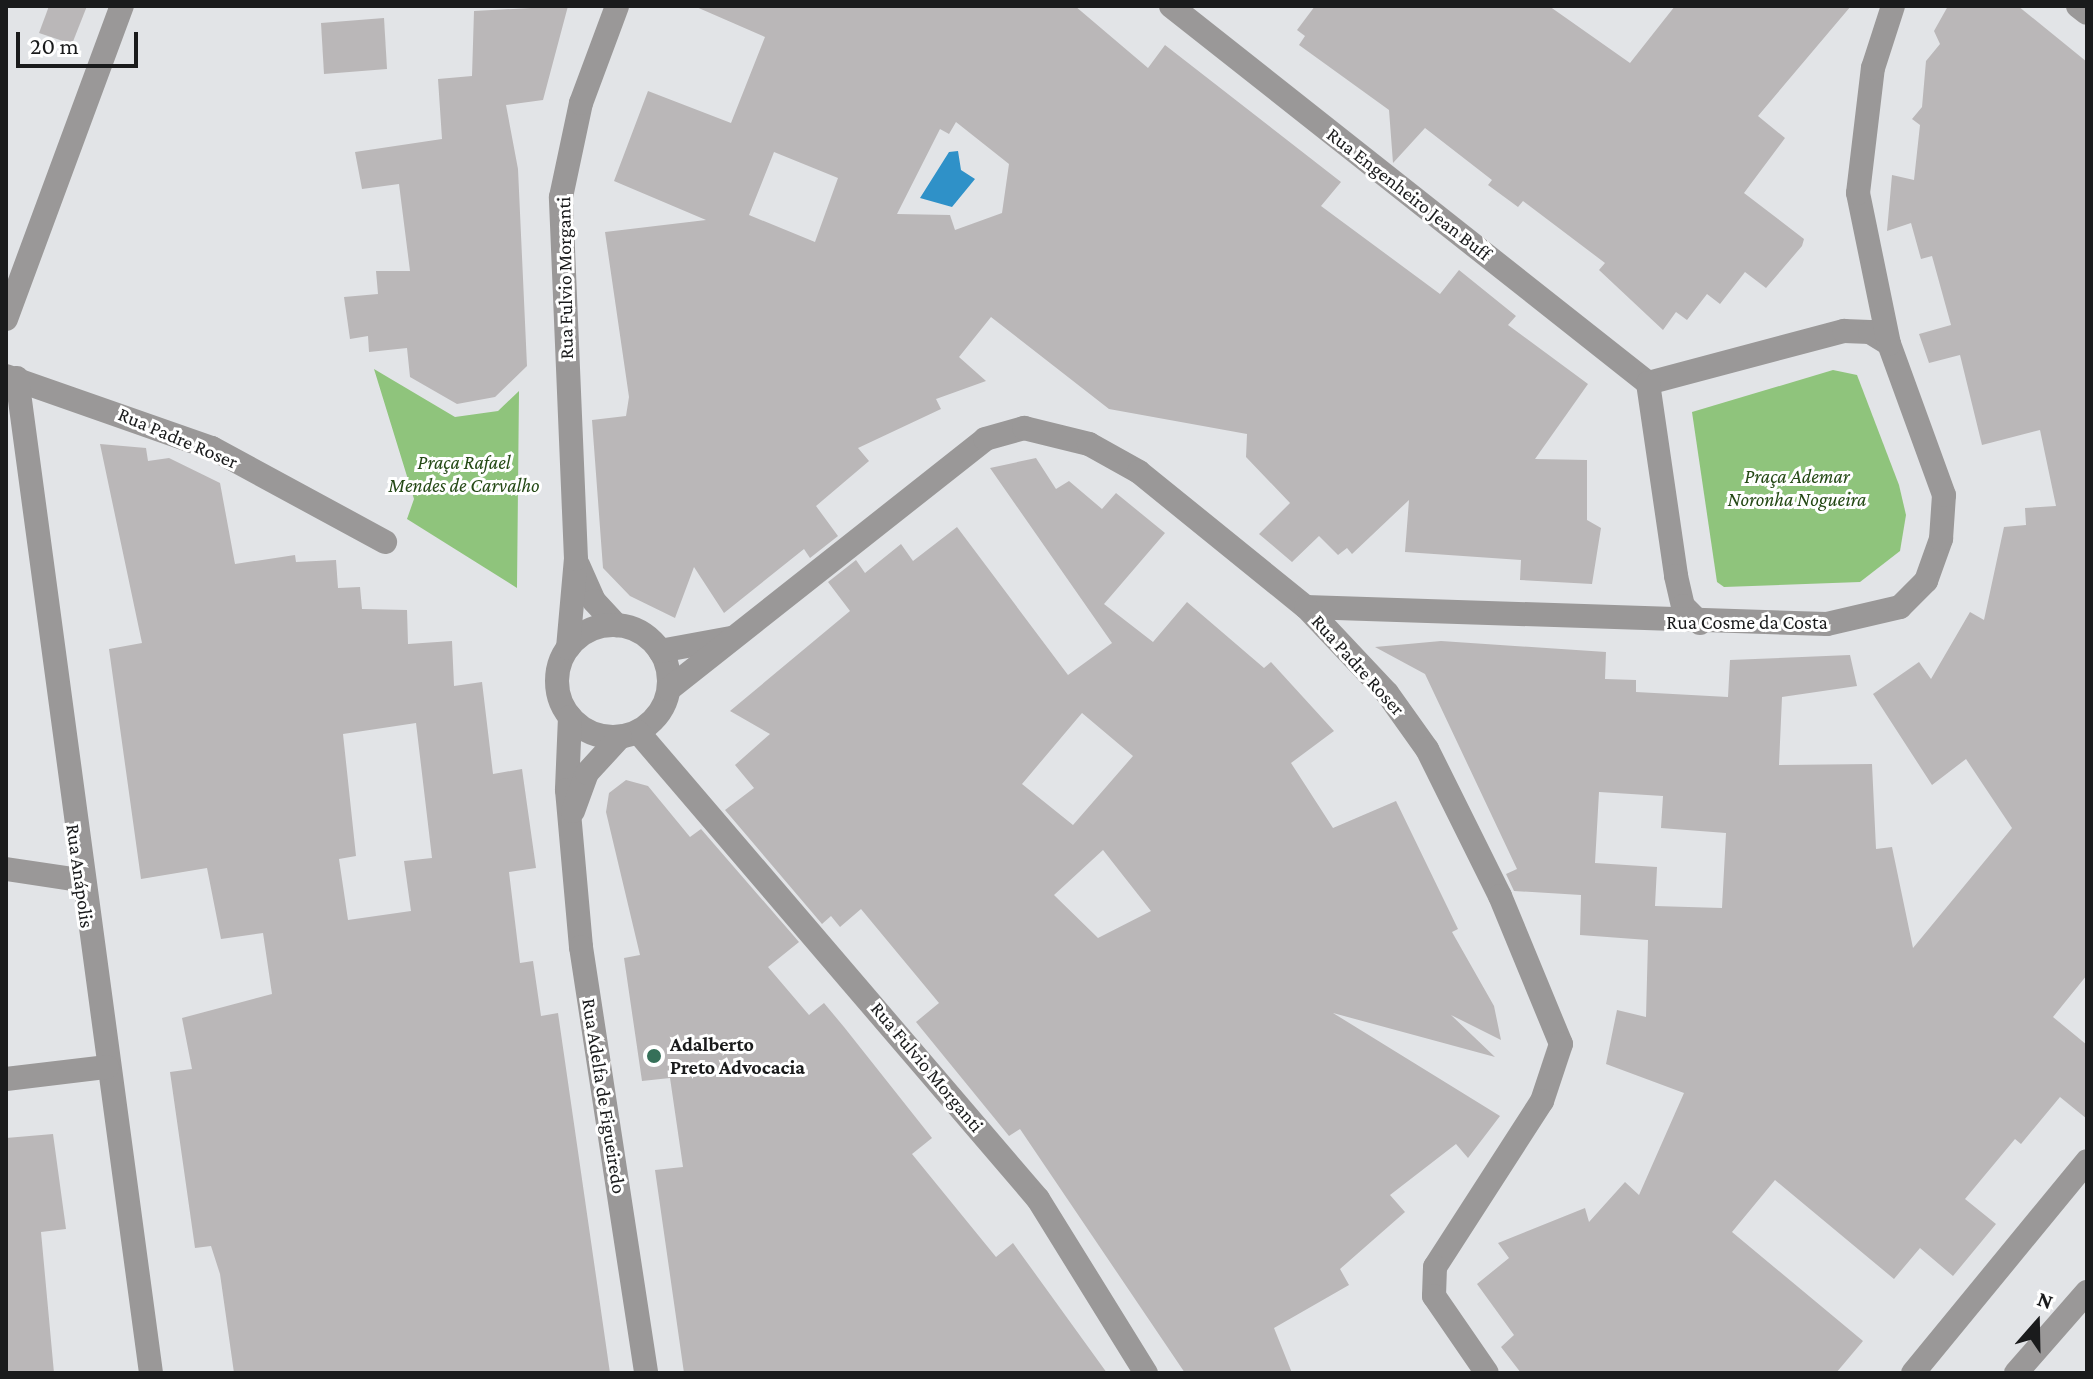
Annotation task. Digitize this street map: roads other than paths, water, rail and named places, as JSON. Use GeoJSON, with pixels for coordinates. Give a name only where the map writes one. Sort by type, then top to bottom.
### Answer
{"type":"FeatureCollection","features":[{"type":"Feature","properties":{"kind":"street"},"geometry":{"type":"LineString","coordinates":[[6,319],[122,6]]}},
{"type":"Feature","properties":{"kind":"street","name":"Rua Fulvio Morganti"},"geometry":{"type":"LineString","coordinates":[[568,648],[576,559],[561,197],[581,103],[617,6]]}},
{"type":"Feature","properties":{"kind":"street","name":"Rua Engenheiro Jean Buff"},"geometry":{"type":"LineString","coordinates":[[1171,6],[1648,383]]}},
{"type":"Feature","properties":{"kind":"street","name":"Rua Cosme da Costa"},"geometry":{"type":"LineString","coordinates":[[1306,607],[1700,623],[1827,624],[1900,607],[1926,581],[1941,539],[1944,495],[1889,344],[1858,193],[1873,68],[1893,6]]}},
{"type":"Feature","properties":{"kind":"street"},"geometry":{"type":"LineString","coordinates":[[2078,6],[2087,13]]}},
{"type":"Feature","properties":{"kind":"street"},"geometry":{"type":"LineString","coordinates":[[1700,623],[1683,606],[1676,576],[1648,383],[1844,331],[1870,332],[1889,344]]}},
{"type":"Feature","properties":{"kind":"street","name":"Rua Padre Roser"},"geometry":{"type":"LineString","coordinates":[[12,377],[212,448],[385,542]]}},
{"type":"Feature","properties":{"kind":"street","name":"Rua Anápolis"},"geometry":{"type":"LineString","coordinates":[[12,377],[151,1373]]}},
{"type":"Feature","properties":{"kind":"street","name":"Rua Padre Roser"},"geometry":{"type":"LineString","coordinates":[[666,698],[985,439],[1024,428],[1089,444],[1139,472],[1306,607],[1387,693],[1427,749],[1500,896],[1561,1044],[1552,1084],[1435,1267],[1434,1296],[1487,1373]]}},
{"type":"Feature","properties":{"kind":"street","name":"Rua Fulvio Morganti"},"geometry":{"type":"LineString","coordinates":[[576,559],[594,601],[616,625]]}},
{"type":"Feature","properties":{"kind":"street"},"geometry":{"type":"LineString","coordinates":[[616,625],[634,629],[660,651],[666,698],[629,735],[584,729],[570,717],[557,683],[568,648],[581,635],[616,625]]}},
{"type":"Feature","properties":{"kind":"street","name":"Rua Padre Roser"},"geometry":{"type":"LineString","coordinates":[[660,651],[745,635]]}},
{"type":"Feature","properties":{"kind":"street","name":"Rua Fulvio Morganti"},"geometry":{"type":"LineString","coordinates":[[666,698],[670,752],[684,778],[1038,1199],[1146,1373]]}},
{"type":"Feature","properties":{"kind":"street","name":"Rua Adelfa de Figueiredo"},"geometry":{"type":"LineString","coordinates":[[570,717],[571,817],[581,947],[646,1373]]}},
{"type":"Feature","properties":{"kind":"street","name":"Rua Fulvio Morganti"},"geometry":{"type":"LineString","coordinates":[[629,735],[684,778]]}},
{"type":"Feature","properties":{"kind":"street","name":"Rua Adelfa de Figueiredo"},"geometry":{"type":"LineString","coordinates":[[571,817],[587,773],[629,735]]}},
{"type":"Feature","properties":{"kind":"street"},"geometry":{"type":"LineString","coordinates":[[6,869],[80,880]]}},
{"type":"Feature","properties":{"kind":"street"},"geometry":{"type":"LineString","coordinates":[[6,1079],[107,1067]]}},
{"type":"Feature","properties":{"kind":"street"},"geometry":{"type":"LineString","coordinates":[[1913,1373],[2087,1161]]}},
{"type":"Feature","properties":{"kind":"street"},"geometry":{"type":"LineString","coordinates":[[2016,1373],[2087,1292]]}},
{"type":"Feature","properties":{"kind":"water"},"geometry":{"type":"Polygon","coordinates":[[[958,151],[961,170],[975,179],[952,207],[920,198],[949,152],[958,151]]]}},
{"type":"Feature","properties":{"kind":"place","name":"Adalberto Preto Advocacia"},"geometry":{"type":"Point","coordinates":[654,1056]}},
{"type":"Feature","properties":{"kind":"park label","name":"Praça Rafael Mendes de Carvalho"},"geometry":{"type":"Point","coordinates":[464,474]}},
{"type":"Feature","properties":{"kind":"park label","name":"Praça Ademar Noronha Nogueira"},"geometry":{"type":"Point","coordinates":[1797,488]}}]}
